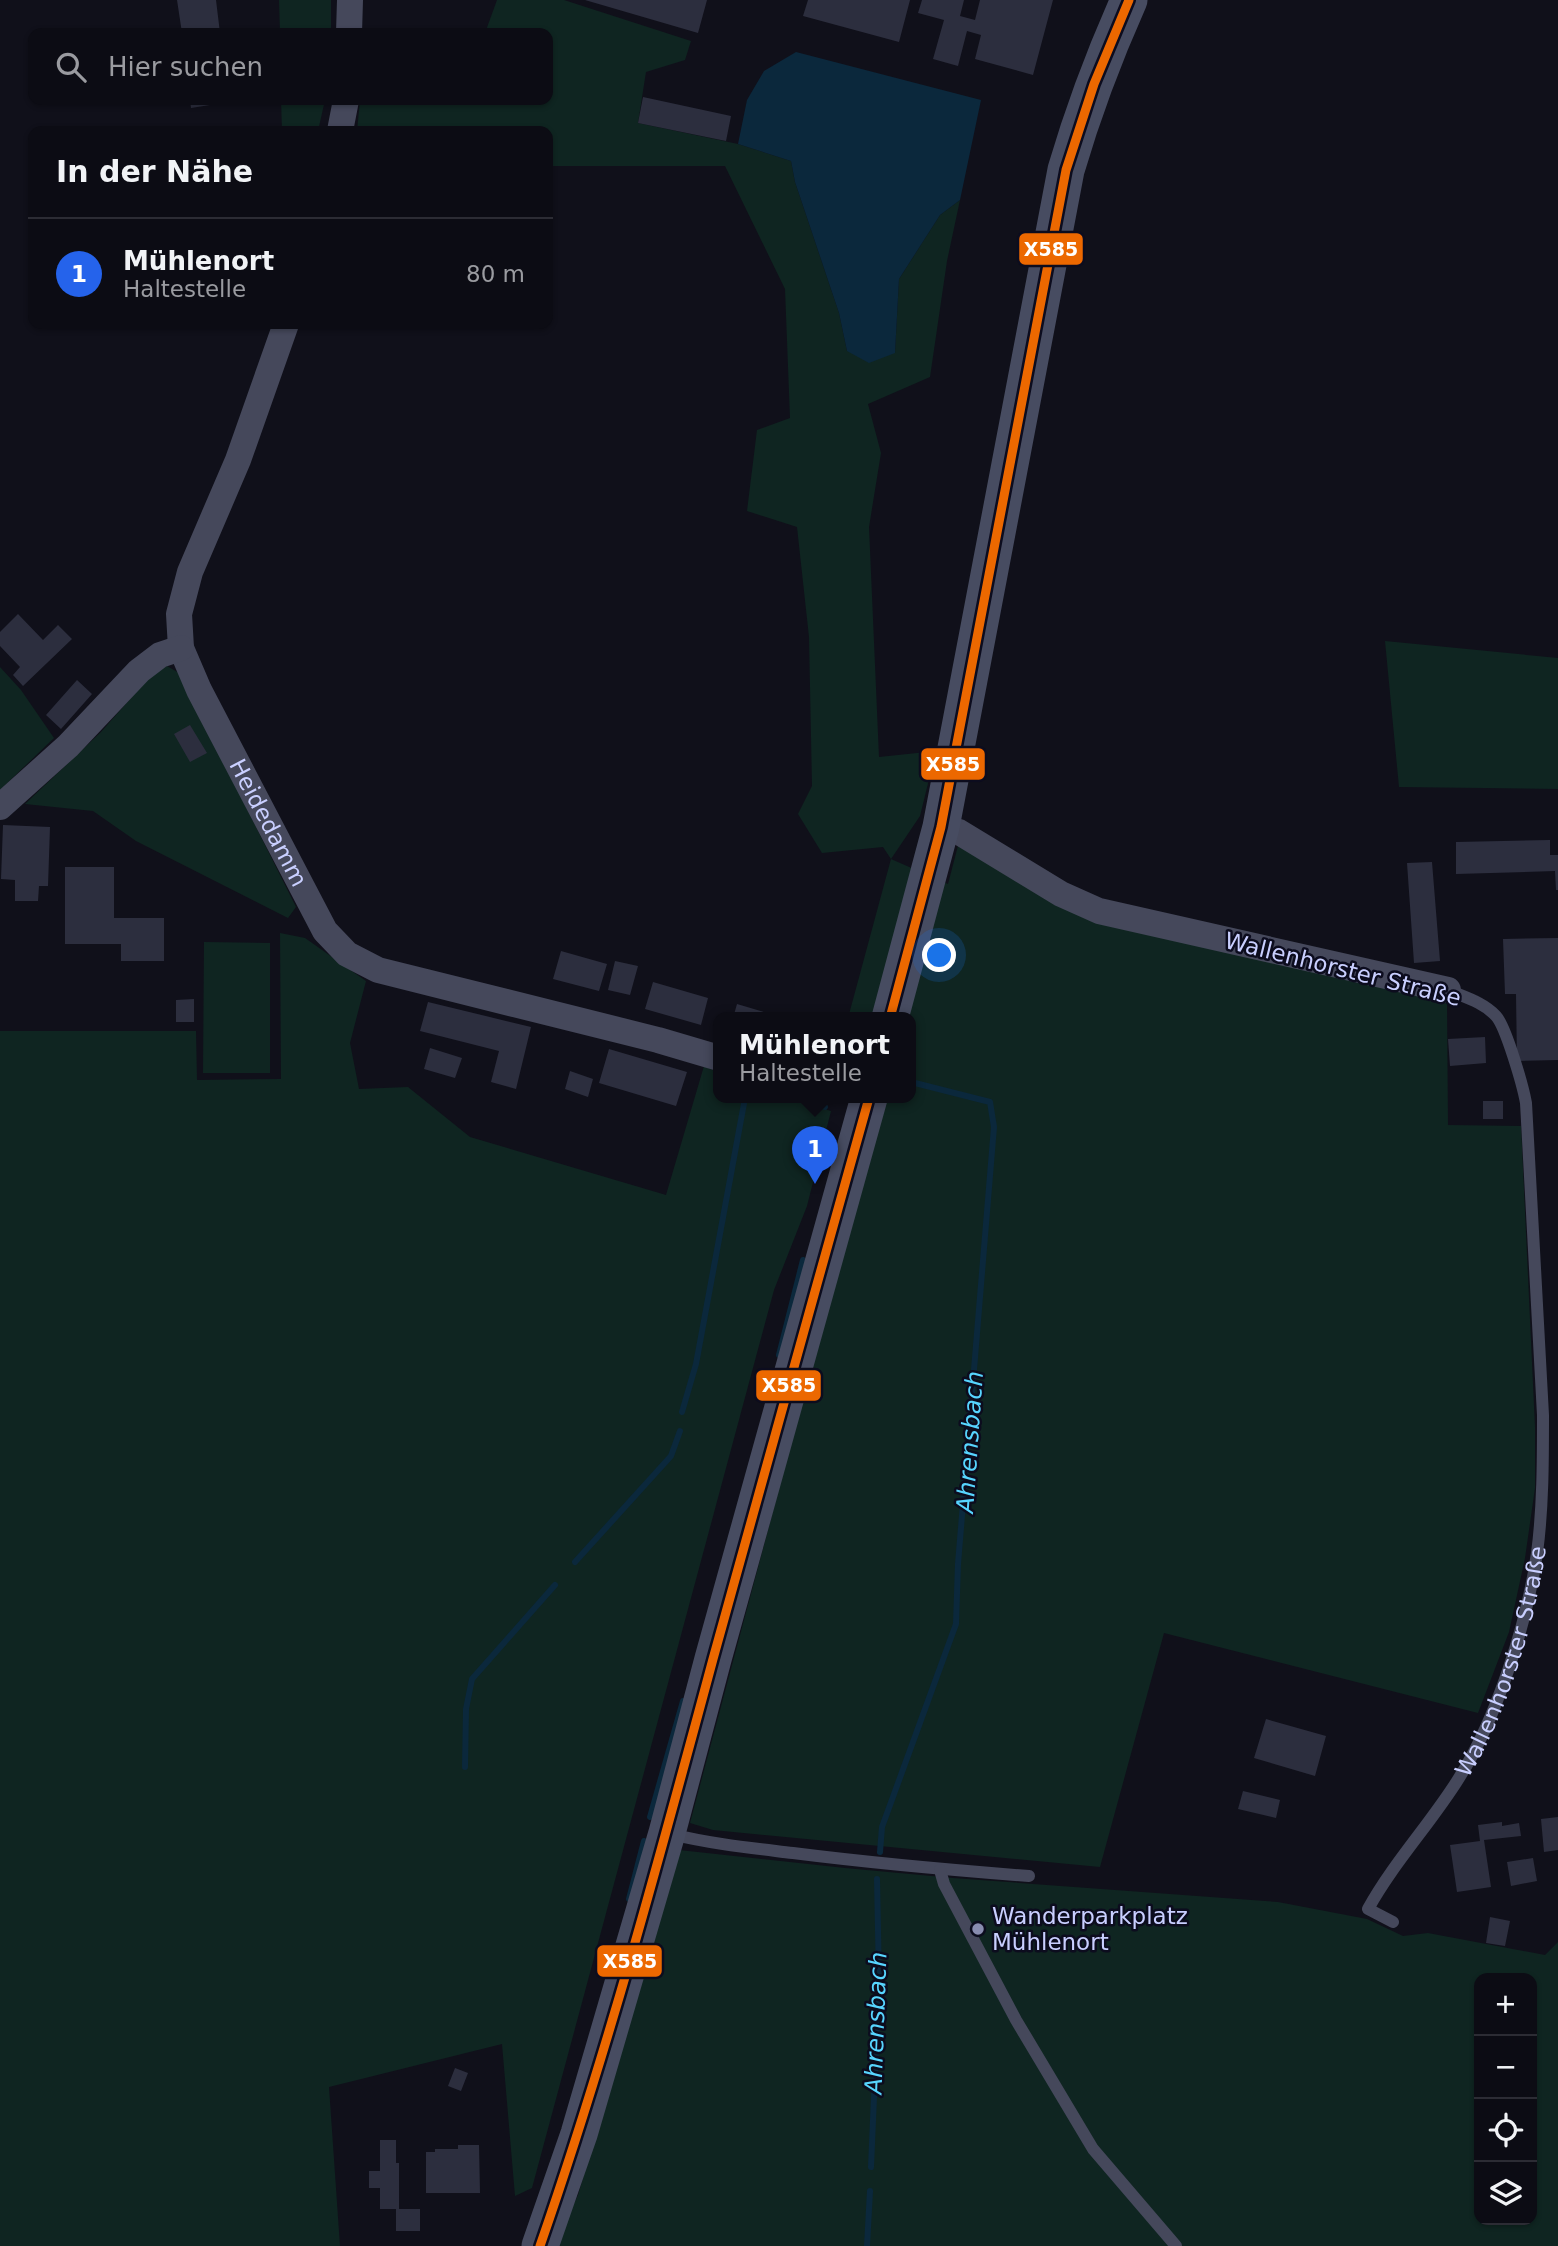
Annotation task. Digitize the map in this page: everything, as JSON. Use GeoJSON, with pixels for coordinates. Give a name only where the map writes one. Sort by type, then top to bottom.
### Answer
{"type":"FeatureCollection","features":[{"type":"Feature","properties":{"kind":"main road"},"geometry":{"type":"LineString","coordinates":[[892,1012],[941,827],[1066,170],[1084,110],[1129,0]]}},
{"type":"Feature","properties":{"kind":"main road"},"geometry":{"type":"LineString","coordinates":[[540,2246],[579,2134],[667,1833],[862,1103]]}},
{"type":"Feature","properties":{"kind":"street"},"geometry":{"type":"LineString","coordinates":[[349,28],[350,0]]}},
{"type":"Feature","properties":{"kind":"street"},"geometry":{"type":"LineString","coordinates":[[341,126],[345,105]]}},
{"type":"Feature","properties":{"kind":"street","name":"Heidedamm"},"geometry":{"type":"LineString","coordinates":[[284,329],[238,460],[190,572],[179,614],[181,648],[199,690],[314,913],[325,931],[347,954],[378,970],[713,1056]]}},
{"type":"Feature","properties":{"kind":"street"},"geometry":{"type":"LineString","coordinates":[[0,807],[68,746],[139,671],[160,655],[181,648]]}},
{"type":"Feature","properties":{"kind":"street","name":"Wallenhorster Straße"},"geometry":{"type":"LineString","coordinates":[[941,827],[959,832],[1061,894],[1099,911],[1448,990]]}},
{"type":"Feature","properties":{"kind":"lane","name":"Wallenhorster Straße"},"geometry":{"type":"LineString","coordinates":[[1393,1922],[1368,1909],[1381,1886],[1460,1777],[1492,1714],[1522,1628],[1537,1552],[1544,1460],[1544,1415],[1526,1103],[1521,1077],[1498,1017],[1477,1002],[1448,990]]}},
{"type":"Feature","properties":{"kind":"lane"},"geometry":{"type":"LineString","coordinates":[[667,1833],[702,1842],[940,1870],[1029,1876]]}},
{"type":"Feature","properties":{"kind":"lane"},"geometry":{"type":"LineString","coordinates":[[940,1870],[944,1884],[1016,2020],[1093,2149],[1175,2246]]}},
{"type":"Feature","properties":{"kind":"green space"},"geometry":{"type":"Polygon","coordinates":[[[279,0],[331,0],[331,28],[280,28],[279,0]]]}},
{"type":"Feature","properties":{"kind":"green space"},"geometry":{"type":"Polygon","coordinates":[[[497,0],[564,0],[691,41],[685,60],[646,72],[638,123],[738,144],[791,161],[795,182],[839,313],[847,351],[895,353],[899,279],[940,215],[960,200],[947,261],[930,377],[868,404],[881,453],[869,527],[879,757],[936,751],[920,816],[891,859],[883,847],[822,853],[798,814],[812,786],[809,637],[797,527],[747,511],[757,430],[790,418],[785,289],[725,166],[553,166],[553,126],[357,126],[360,105],[553,105],[553,28],[487,28],[497,0]]]}},
{"type":"Feature","properties":{"kind":"green space"},"geometry":{"type":"Polygon","coordinates":[[[281,105],[324,105],[319,126],[282,126],[281,105]]]}},
{"type":"Feature","properties":{"kind":"green space"},"geometry":{"type":"Polygon","coordinates":[[[1385,641],[1558,658],[1558,789],[1399,787],[1385,641]]]}},
{"type":"Feature","properties":{"kind":"green space"},"geometry":{"type":"Polygon","coordinates":[[[167,666],[179,673],[296,907],[288,918],[136,841],[93,811],[25,804],[101,732],[154,672],[167,666]]]}},
{"type":"Feature","properties":{"kind":"green space"},"geometry":{"type":"Polygon","coordinates":[[[0,667],[21,690],[54,738],[0,790],[0,667]]]}},
{"type":"Feature","properties":{"kind":"green space"},"geometry":{"type":"Polygon","coordinates":[[[959,842],[1043,893],[1447,1000],[1448,1125],[1521,1126],[1535,1427],[1535,1488],[1525,1558],[1509,1632],[1478,1713],[1164,1633],[1100,1867],[713,1830],[690,1823],[882,1103],[916,1103],[916,1012],[850,1012],[891,859],[948,884],[959,842]]]}},
{"type":"Feature","properties":{"kind":"green space"},"geometry":{"type":"Polygon","coordinates":[[[280,933],[305,938],[366,981],[350,1043],[359,1089],[408,1087],[470,1137],[666,1195],[704,1066],[713,1070],[713,1103],[804,1103],[831,1111],[807,1206],[774,1290],[532,2188],[515,2196],[502,2044],[329,2087],[340,2246],[0,2246],[0,1031],[196,1031],[197,1080],[281,1079],[280,933]]]}},
{"type":"Feature","properties":{"kind":"green space"},"geometry":{"type":"Polygon","coordinates":[[[204,942],[270,943],[270,1073],[203,1073],[204,942]]]}},
{"type":"Feature","properties":{"kind":"green space"},"geometry":{"type":"Polygon","coordinates":[[[679,1850],[953,1878],[1278,1902],[1367,1919],[1403,1936],[1428,1933],[1545,1955],[1558,1942],[1558,2246],[554,2246],[578,2195],[679,1850]]]}},
{"type":"Feature","properties":{"kind":"water"},"geometry":{"type":"Polygon","coordinates":[[[796,52],[981,100],[960,200],[940,215],[899,279],[895,353],[869,363],[847,351],[839,313],[795,182],[791,161],[738,144],[747,100],[764,71],[796,52]]]}},
{"type":"Feature","properties":{"kind":"building"},"geometry":{"type":"Polygon","coordinates":[[[177,0],[216,0],[219,28],[181,28],[177,0]]]}},
{"type":"Feature","properties":{"kind":"building"},"geometry":{"type":"Polygon","coordinates":[[[585,0],[707,0],[698,33],[585,0]]]}},
{"type":"Feature","properties":{"kind":"building"},"geometry":{"type":"Polygon","coordinates":[[[808,0],[910,0],[899,42],[803,16],[808,0]]]}},
{"type":"Feature","properties":{"kind":"building"},"geometry":{"type":"Polygon","coordinates":[[[922,0],[964,0],[960,16],[975,20],[980,0],[1053,0],[1033,75],[975,59],[981,35],[967,31],[958,66],[933,59],[944,20],[918,13],[922,0]]]}},
{"type":"Feature","properties":{"kind":"building"},"geometry":{"type":"Polygon","coordinates":[[[643,97],[731,116],[726,141],[638,123],[643,97]]]}},
{"type":"Feature","properties":{"kind":"building"},"geometry":{"type":"Polygon","coordinates":[[[18,614],[43,640],[58,625],[72,639],[23,686],[13,675],[20,667],[0,646],[0,632],[18,614]]]}},
{"type":"Feature","properties":{"kind":"building"},"geometry":{"type":"Polygon","coordinates":[[[77,680],[92,694],[61,729],[46,715],[77,680]]]}},
{"type":"Feature","properties":{"kind":"building"},"geometry":{"type":"Polygon","coordinates":[[[190,725],[207,753],[190,762],[174,734],[190,725]]]}},
{"type":"Feature","properties":{"kind":"building"},"geometry":{"type":"Polygon","coordinates":[[[3,825],[50,827],[48,886],[39,886],[38,901],[15,901],[15,880],[1,879],[3,825]]]}},
{"type":"Feature","properties":{"kind":"building"},"geometry":{"type":"Polygon","coordinates":[[[1550,840],[1550,855],[1558,855],[1558,890],[1555,871],[1456,874],[1456,842],[1550,840]]]}},
{"type":"Feature","properties":{"kind":"building"},"geometry":{"type":"Polygon","coordinates":[[[1432,862],[1440,961],[1414,963],[1407,863],[1432,862]]]}},
{"type":"Feature","properties":{"kind":"building"},"geometry":{"type":"Polygon","coordinates":[[[65,867],[114,867],[114,918],[164,918],[164,961],[121,961],[121,944],[65,944],[65,867]]]}},
{"type":"Feature","properties":{"kind":"building"},"geometry":{"type":"Polygon","coordinates":[[[1558,938],[1558,1060],[1517,1061],[1516,994],[1505,994],[1503,939],[1558,938]]]}},
{"type":"Feature","properties":{"kind":"building"},"geometry":{"type":"Polygon","coordinates":[[[561,951],[607,964],[599,991],[553,979],[561,951]]]}},
{"type":"Feature","properties":{"kind":"building"},"geometry":{"type":"Polygon","coordinates":[[[615,961],[638,966],[630,995],[608,990],[615,961]]]}},
{"type":"Feature","properties":{"kind":"building"},"geometry":{"type":"Polygon","coordinates":[[[653,982],[708,998],[701,1025],[645,1009],[653,982]]]}},
{"type":"Feature","properties":{"kind":"building"},"geometry":{"type":"Polygon","coordinates":[[[194,999],[194,1022],[176,1022],[176,1000],[194,999]]]}},
{"type":"Feature","properties":{"kind":"building"},"geometry":{"type":"Polygon","coordinates":[[[428,1002],[531,1027],[516,1089],[491,1082],[499,1051],[420,1031],[428,1002]]]}},
{"type":"Feature","properties":{"kind":"building"},"geometry":{"type":"Polygon","coordinates":[[[737,1004],[764,1012],[735,1012],[737,1004]]]}},
{"type":"Feature","properties":{"kind":"building"},"geometry":{"type":"Polygon","coordinates":[[[1485,1037],[1486,1063],[1450,1066],[1448,1039],[1485,1037]]]}},
{"type":"Feature","properties":{"kind":"building"},"geometry":{"type":"Polygon","coordinates":[[[430,1048],[462,1058],[455,1078],[424,1069],[430,1048]]]}},
{"type":"Feature","properties":{"kind":"building"},"geometry":{"type":"Polygon","coordinates":[[[609,1049],[687,1072],[676,1106],[599,1083],[609,1049]]]}},
{"type":"Feature","properties":{"kind":"building"},"geometry":{"type":"Polygon","coordinates":[[[570,1071],[593,1079],[588,1097],[565,1089],[570,1071]]]}},
{"type":"Feature","properties":{"kind":"building"},"geometry":{"type":"Polygon","coordinates":[[[1483,1101],[1503,1101],[1503,1119],[1483,1119],[1483,1101]]]}},
{"type":"Feature","properties":{"kind":"building"},"geometry":{"type":"Polygon","coordinates":[[[1266,1719],[1326,1736],[1315,1776],[1254,1758],[1266,1719]]]}},
{"type":"Feature","properties":{"kind":"building"},"geometry":{"type":"Polygon","coordinates":[[[1243,1791],[1280,1800],[1276,1818],[1238,1809],[1243,1791]]]}},
{"type":"Feature","properties":{"kind":"building"},"geometry":{"type":"Polygon","coordinates":[[[1558,1817],[1558,1850],[1544,1852],[1541,1819],[1558,1817]]]}},
{"type":"Feature","properties":{"kind":"building"},"geometry":{"type":"Polygon","coordinates":[[[1502,1822],[1502,1826],[1519,1823],[1521,1836],[1484,1840],[1491,1887],[1457,1892],[1450,1845],[1480,1841],[1478,1825],[1502,1822]]]}},
{"type":"Feature","properties":{"kind":"building"},"geometry":{"type":"Polygon","coordinates":[[[1533,1858],[1537,1881],[1511,1886],[1507,1862],[1533,1858]]]}},
{"type":"Feature","properties":{"kind":"building"},"geometry":{"type":"Polygon","coordinates":[[[1490,1917],[1510,1921],[1505,1946],[1486,1943],[1490,1917]]]}},
{"type":"Feature","properties":{"kind":"building"},"geometry":{"type":"Polygon","coordinates":[[[455,2068],[468,2073],[461,2091],[448,2086],[455,2068]]]}},
{"type":"Feature","properties":{"kind":"building"},"geometry":{"type":"Polygon","coordinates":[[[380,2140],[396,2140],[399,2209],[420,2209],[420,2231],[396,2231],[396,2209],[380,2209],[380,2188],[369,2188],[369,2171],[380,2171],[380,2140]]]}},
{"type":"Feature","properties":{"kind":"building"},"geometry":{"type":"Polygon","coordinates":[[[458,2145],[479,2145],[480,2193],[426,2193],[426,2152],[435,2152],[435,2149],[458,2149],[458,2145]]]}},
{"type":"Feature","properties":{"kind":"waterway","name":"Ahrensbach"},"geometry":{"type":"LineString","coordinates":[[880,1852],[882,1827],[956,1624],[958,1564],[994,1127],[990,1102],[916,1083]]}},
{"type":"Feature","properties":{"kind":"waterway"},"geometry":{"type":"LineString","coordinates":[[682,1412],[696,1364],[744,1103]]}},
{"type":"Feature","properties":{"kind":"waterway"},"geometry":{"type":"LineString","coordinates":[[812,1103],[825,1107]]}},
{"type":"Feature","properties":{"kind":"waterway"},"geometry":{"type":"LineString","coordinates":[[779,1355],[803,1260]]}},
{"type":"Feature","properties":{"kind":"waterway"},"geometry":{"type":"LineString","coordinates":[[575,1562],[671,1456],[680,1431]]}},
{"type":"Feature","properties":{"kind":"waterway"},"geometry":{"type":"LineString","coordinates":[[465,1767],[466,1709],[472,1679],[555,1585]]}},
{"type":"Feature","properties":{"kind":"waterway"},"geometry":{"type":"LineString","coordinates":[[650,1817],[683,1701]]}},
{"type":"Feature","properties":{"kind":"waterway"},"geometry":{"type":"LineString","coordinates":[[629,1899],[644,1841]]}},
{"type":"Feature","properties":{"kind":"waterway","name":"Ahrensbach"},"geometry":{"type":"LineString","coordinates":[[871,2167],[879,1981],[877,1879]]}},
{"type":"Feature","properties":{"kind":"waterway","name":"Ahrensbach"},"geometry":{"type":"LineString","coordinates":[[867,2246],[870,2191]]}},
{"type":"Feature","properties":{"kind":"transit line","name":"X585"},"geometry":{"type":"LineString","coordinates":[[892,1012],[941,827],[1066,170],[1094,84],[1129,0]]}},
{"type":"Feature","properties":{"kind":"transit line","name":"X585"},"geometry":{"type":"LineString","coordinates":[[540,2246],[588,2101],[632,1954],[868,1103]]}},
{"type":"Feature","properties":{"kind":"place","name":"Mühlenort"},"geometry":{"type":"Point","coordinates":[815,1184]}},
{"type":"Feature","properties":{"kind":"place","name":"Wanderparkplatz Mühlenort"},"geometry":{"type":"Point","coordinates":[978,1929]}}]}
